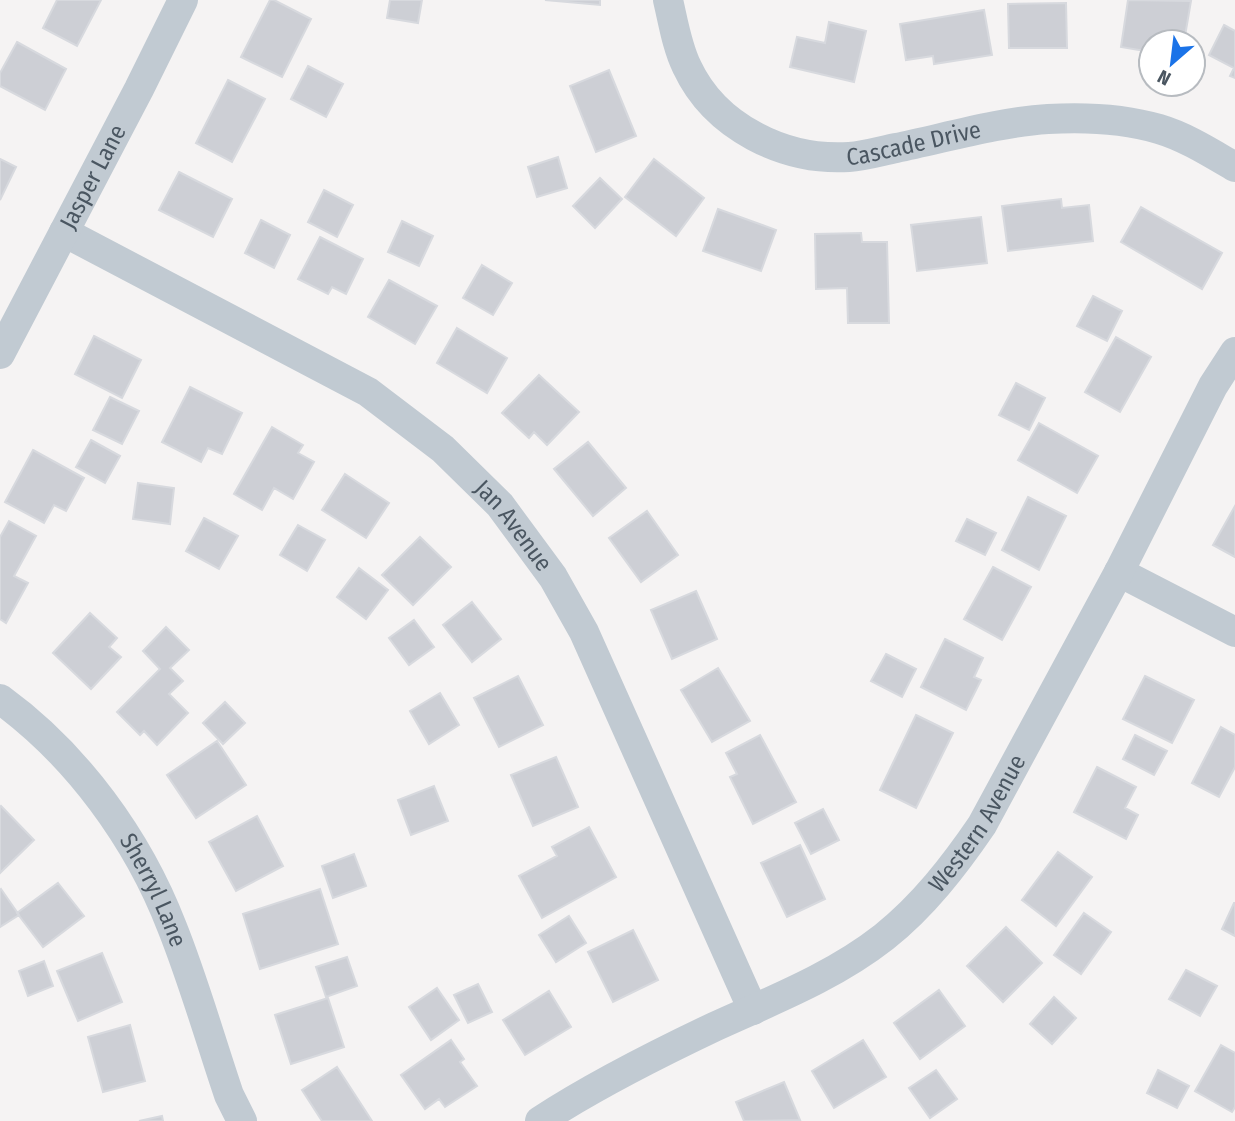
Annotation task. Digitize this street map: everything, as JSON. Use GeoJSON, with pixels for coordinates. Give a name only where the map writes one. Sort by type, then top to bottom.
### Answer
{"type":"FeatureCollection","features":[{"type":"Feature","properties":{"kind":"street","name":"Jasper Lane"},"geometry":{"type":"LineString","coordinates":[[0,354],[183,0]]}},
{"type":"Feature","properties":{"kind":"street","name":"Cascade Drive"},"geometry":{"type":"LineString","coordinates":[[668,0],[687,66],[709,100],[739,127],[759,140],[781,148],[804,154],[851,158],[1013,124],[1075,118],[1159,129],[1200,146],[1235,167]]}},
{"type":"Feature","properties":{"kind":"street","name":"Jan Avenue"},"geometry":{"type":"LineString","coordinates":[[64,232],[368,393],[443,449],[500,505],[553,577],[584,632],[753,1010]]}},
{"type":"Feature","properties":{"kind":"street","name":"Western Avenue"},"geometry":{"type":"LineString","coordinates":[[540,1121],[622,1073],[811,984],[886,936],[925,899],[959,859],[982,825],[1119,572],[1213,386],[1235,352]]}},
{"type":"Feature","properties":{"kind":"street"},"geometry":{"type":"LineString","coordinates":[[1119,572],[1235,632]]}},
{"type":"Feature","properties":{"kind":"street","name":"Sherryl Lane"},"geometry":{"type":"LineString","coordinates":[[0,699],[49,740],[81,775],[120,827],[145,868],[172,926],[229,1095],[242,1121]]}},
{"type":"Feature","properties":{"kind":"building"},"geometry":{"type":"Polygon","coordinates":[[[57,0],[101,0],[77,46],[43,28],[57,0]]]}},
{"type":"Feature","properties":{"kind":"building"},"geometry":{"type":"Polygon","coordinates":[[[270,0],[311,19],[282,77],[241,57],[270,0]]]}},
{"type":"Feature","properties":{"kind":"building"},"geometry":{"type":"Polygon","coordinates":[[[390,0],[422,0],[418,23],[387,18],[390,0]]]}},
{"type":"Feature","properties":{"kind":"building"},"geometry":{"type":"Polygon","coordinates":[[[545,0],[600,0],[600,5],[545,0]]]}},
{"type":"Feature","properties":{"kind":"building"},"geometry":{"type":"Polygon","coordinates":[[[1128,0],[1191,1],[1186,28],[1137,28],[1137,50],[1121,47],[1128,0]]]}},
{"type":"Feature","properties":{"kind":"building"},"geometry":{"type":"Polygon","coordinates":[[[1066,3],[1067,48],[1009,48],[1008,4],[1066,3]]]}},
{"type":"Feature","properties":{"kind":"building"},"geometry":{"type":"Polygon","coordinates":[[[984,10],[992,55],[934,64],[933,56],[906,60],[900,24],[984,10]]]}},
{"type":"Feature","properties":{"kind":"building"},"geometry":{"type":"Polygon","coordinates":[[[829,22],[866,31],[854,82],[790,67],[797,37],[825,43],[829,22]]]}},
{"type":"Feature","properties":{"kind":"building"},"geometry":{"type":"Polygon","coordinates":[[[1224,25],[1235,31],[1235,78],[1230,76],[1234,68],[1209,55],[1224,25]]]}},
{"type":"Feature","properties":{"kind":"building"},"geometry":{"type":"Polygon","coordinates":[[[17,42],[66,69],[45,110],[0,86],[0,73],[17,42]]]}},
{"type":"Feature","properties":{"kind":"building"},"geometry":{"type":"Polygon","coordinates":[[[308,66],[343,84],[326,117],[291,99],[308,66]]]}},
{"type":"Feature","properties":{"kind":"building"},"geometry":{"type":"Polygon","coordinates":[[[609,70],[636,136],[596,152],[570,86],[609,70]]]}},
{"type":"Feature","properties":{"kind":"building"},"geometry":{"type":"Polygon","coordinates":[[[228,80],[265,99],[232,162],[196,143],[228,80]]]}},
{"type":"Feature","properties":{"kind":"building"},"geometry":{"type":"Polygon","coordinates":[[[558,157],[567,188],[537,197],[528,167],[558,157]]]}},
{"type":"Feature","properties":{"kind":"building"},"geometry":{"type":"Polygon","coordinates":[[[0,159],[16,167],[0,200],[0,159]]]}},
{"type":"Feature","properties":{"kind":"building"},"geometry":{"type":"Polygon","coordinates":[[[654,159],[704,198],[676,236],[625,197],[654,159]]]}},
{"type":"Feature","properties":{"kind":"building"},"geometry":{"type":"Polygon","coordinates":[[[179,172],[232,199],[213,237],[159,210],[179,172]]]}},
{"type":"Feature","properties":{"kind":"building"},"geometry":{"type":"Polygon","coordinates":[[[600,178],[622,199],[595,228],[573,206],[600,178]]]}},
{"type":"Feature","properties":{"kind":"building"},"geometry":{"type":"Polygon","coordinates":[[[324,190],[353,205],[337,237],[308,222],[324,190]]]}},
{"type":"Feature","properties":{"kind":"building"},"geometry":{"type":"Polygon","coordinates":[[[1061,199],[1062,208],[1089,205],[1093,241],[1008,251],[1002,206],[1061,199]]]}},
{"type":"Feature","properties":{"kind":"building"},"geometry":{"type":"Polygon","coordinates":[[[1141,207],[1222,253],[1202,289],[1121,242],[1141,207]]]}},
{"type":"Feature","properties":{"kind":"building"},"geometry":{"type":"Polygon","coordinates":[[[718,209],[776,230],[761,271],[703,251],[718,209]]]}},
{"type":"Feature","properties":{"kind":"building"},"geometry":{"type":"Polygon","coordinates":[[[981,217],[987,263],[917,271],[911,225],[981,217]]]}},
{"type":"Feature","properties":{"kind":"building"},"geometry":{"type":"Polygon","coordinates":[[[261,220],[290,235],[274,268],[245,253],[261,220]]]}},
{"type":"Feature","properties":{"kind":"building"},"geometry":{"type":"Polygon","coordinates":[[[402,221],[433,236],[419,266],[388,252],[402,221]]]}},
{"type":"Feature","properties":{"kind":"building"},"geometry":{"type":"Polygon","coordinates":[[[861,233],[862,242],[887,242],[889,323],[848,323],[847,288],[816,289],[815,234],[861,233]]]}},
{"type":"Feature","properties":{"kind":"building"},"geometry":{"type":"Polygon","coordinates":[[[320,237],[363,259],[346,294],[332,287],[328,294],[298,279],[320,237]]]}},
{"type":"Feature","properties":{"kind":"building"},"geometry":{"type":"Polygon","coordinates":[[[482,265],[512,283],[493,315],[463,298],[482,265]]]}},
{"type":"Feature","properties":{"kind":"building"},"geometry":{"type":"Polygon","coordinates":[[[389,280],[437,306],[415,344],[368,317],[389,280]]]}},
{"type":"Feature","properties":{"kind":"building"},"geometry":{"type":"Polygon","coordinates":[[[1093,296],[1122,311],[1107,341],[1077,326],[1093,296]]]}},
{"type":"Feature","properties":{"kind":"building"},"geometry":{"type":"Polygon","coordinates":[[[457,328],[507,358],[487,393],[437,363],[457,328]]]}},
{"type":"Feature","properties":{"kind":"building"},"geometry":{"type":"Polygon","coordinates":[[[94,336],[141,360],[122,398],[75,374],[94,336]]]}},
{"type":"Feature","properties":{"kind":"building"},"geometry":{"type":"Polygon","coordinates":[[[1116,337],[1151,357],[1120,412],[1085,392],[1116,337]]]}},
{"type":"Feature","properties":{"kind":"building"},"geometry":{"type":"Polygon","coordinates":[[[539,375],[579,412],[547,445],[534,432],[529,438],[502,413],[539,375]]]}},
{"type":"Feature","properties":{"kind":"building"},"geometry":{"type":"Polygon","coordinates":[[[1016,383],[1045,398],[1029,430],[999,415],[1016,383]]]}},
{"type":"Feature","properties":{"kind":"building"},"geometry":{"type":"Polygon","coordinates":[[[190,387],[242,413],[222,454],[208,448],[201,462],[162,442],[190,387]]]}},
{"type":"Feature","properties":{"kind":"building"},"geometry":{"type":"Polygon","coordinates":[[[110,397],[139,411],[122,444],[93,430],[110,397]]]}},
{"type":"Feature","properties":{"kind":"building"},"geometry":{"type":"Polygon","coordinates":[[[1039,423],[1098,456],[1077,493],[1018,460],[1039,423]]]}},
{"type":"Feature","properties":{"kind":"building"},"geometry":{"type":"Polygon","coordinates":[[[272,427],[303,445],[298,453],[314,462],[293,499],[274,488],[262,510],[234,494],[272,427]]]}},
{"type":"Feature","properties":{"kind":"building"},"geometry":{"type":"Polygon","coordinates":[[[91,440],[120,456],[105,483],[76,467],[91,440]]]}},
{"type":"Feature","properties":{"kind":"building"},"geometry":{"type":"Polygon","coordinates":[[[588,442],[626,488],[593,516],[554,469],[588,442]]]}},
{"type":"Feature","properties":{"kind":"building"},"geometry":{"type":"Polygon","coordinates":[[[33,450],[84,478],[66,511],[54,505],[44,523],[5,502],[33,450]]]}},
{"type":"Feature","properties":{"kind":"building"},"geometry":{"type":"Polygon","coordinates":[[[345,474],[389,503],[366,538],[322,510],[345,474]]]}},
{"type":"Feature","properties":{"kind":"building"},"geometry":{"type":"Polygon","coordinates":[[[138,483],[174,488],[170,524],[133,519],[138,483]]]}},
{"type":"Feature","properties":{"kind":"building"},"geometry":{"type":"Polygon","coordinates":[[[1028,497],[1066,516],[1039,570],[1002,550],[1028,497]]]}},
{"type":"Feature","properties":{"kind":"building"},"geometry":{"type":"Polygon","coordinates":[[[1235,506],[1235,557],[1213,545],[1235,506]]]}},
{"type":"Feature","properties":{"kind":"building"},"geometry":{"type":"Polygon","coordinates":[[[647,511],[678,555],[641,582],[609,538],[647,511]]]}},
{"type":"Feature","properties":{"kind":"building"},"geometry":{"type":"Polygon","coordinates":[[[204,518],[238,536],[219,569],[186,551],[204,518]]]}},
{"type":"Feature","properties":{"kind":"building"},"geometry":{"type":"Polygon","coordinates":[[[967,519],[996,533],[985,555],[956,541],[967,519]]]}},
{"type":"Feature","properties":{"kind":"building"},"geometry":{"type":"Polygon","coordinates":[[[9,521],[36,536],[14,576],[28,583],[6,623],[0,619],[0,537],[9,521]]]}},
{"type":"Feature","properties":{"kind":"building"},"geometry":{"type":"Polygon","coordinates":[[[298,525],[325,540],[307,571],[280,555],[298,525]]]}},
{"type":"Feature","properties":{"kind":"building"},"geometry":{"type":"Polygon","coordinates":[[[420,537],[451,567],[413,605],[382,575],[420,537]]]}},
{"type":"Feature","properties":{"kind":"building"},"geometry":{"type":"Polygon","coordinates":[[[993,567],[1031,587],[1002,640],[964,619],[993,567]]]}},
{"type":"Feature","properties":{"kind":"building"},"geometry":{"type":"Polygon","coordinates":[[[359,568],[388,590],[366,619],[337,597],[359,568]]]}},
{"type":"Feature","properties":{"kind":"building"},"geometry":{"type":"Polygon","coordinates":[[[696,591],[717,639],[672,659],[651,610],[696,591]]]}},
{"type":"Feature","properties":{"kind":"building"},"geometry":{"type":"Polygon","coordinates":[[[472,602],[501,639],[472,662],[443,625],[472,602]]]}},
{"type":"Feature","properties":{"kind":"building"},"geometry":{"type":"Polygon","coordinates":[[[90,613],[117,638],[109,647],[121,657],[91,689],[53,653],[90,613]]]}},
{"type":"Feature","properties":{"kind":"building"},"geometry":{"type":"Polygon","coordinates":[[[414,620],[434,647],[409,665],[389,638],[414,620]]]}},
{"type":"Feature","properties":{"kind":"building"},"geometry":{"type":"Polygon","coordinates":[[[166,627],[189,650],[170,668],[183,681],[169,694],[188,713],[157,745],[144,731],[140,735],[117,712],[160,669],[143,651],[166,627]]]}},
{"type":"Feature","properties":{"kind":"building"},"geometry":{"type":"Polygon","coordinates":[[[945,639],[983,658],[974,677],[981,680],[966,710],[921,687],[945,639]]]}},
{"type":"Feature","properties":{"kind":"building"},"geometry":{"type":"Polygon","coordinates":[[[886,654],[916,669],[902,697],[871,681],[886,654]]]}},
{"type":"Feature","properties":{"kind":"building"},"geometry":{"type":"Polygon","coordinates":[[[718,668],[750,721],[712,742],[681,690],[718,668]]]}},
{"type":"Feature","properties":{"kind":"building"},"geometry":{"type":"Polygon","coordinates":[[[518,676],[543,725],[499,747],[474,698],[518,676]]]}},
{"type":"Feature","properties":{"kind":"building"},"geometry":{"type":"Polygon","coordinates":[[[1145,676],[1194,700],[1172,743],[1123,719],[1145,676]]]}},
{"type":"Feature","properties":{"kind":"building"},"geometry":{"type":"Polygon","coordinates":[[[440,693],[459,725],[429,744],[410,711],[440,693]]]}},
{"type":"Feature","properties":{"kind":"building"},"geometry":{"type":"Polygon","coordinates":[[[225,702],[245,723],[223,744],[203,723],[225,702]]]}},
{"type":"Feature","properties":{"kind":"building"},"geometry":{"type":"Polygon","coordinates":[[[916,715],[953,733],[916,808],[880,790],[916,715]]]}},
{"type":"Feature","properties":{"kind":"building"},"geometry":{"type":"Polygon","coordinates":[[[1221,727],[1235,735],[1235,767],[1219,797],[1192,783],[1221,727]]]}},
{"type":"Feature","properties":{"kind":"building"},"geometry":{"type":"Polygon","coordinates":[[[760,735],[796,802],[753,824],[730,777],[737,774],[726,753],[760,735]]]}},
{"type":"Feature","properties":{"kind":"building"},"geometry":{"type":"Polygon","coordinates":[[[1135,735],[1167,751],[1154,775],[1123,759],[1135,735]]]}},
{"type":"Feature","properties":{"kind":"building"},"geometry":{"type":"Polygon","coordinates":[[[217,741],[246,785],[196,818],[167,775],[217,741]]]}},
{"type":"Feature","properties":{"kind":"building"},"geometry":{"type":"Polygon","coordinates":[[[556,757],[578,807],[533,826],[511,775],[556,757]]]}},
{"type":"Feature","properties":{"kind":"building"},"geometry":{"type":"Polygon","coordinates":[[[1097,767],[1136,787],[1125,808],[1138,815],[1126,839],[1074,812],[1097,767]]]}},
{"type":"Feature","properties":{"kind":"building"},"geometry":{"type":"Polygon","coordinates":[[[434,786],[448,821],[411,835],[398,800],[434,786]]]}},
{"type":"Feature","properties":{"kind":"building"},"geometry":{"type":"Polygon","coordinates":[[[0,807],[34,840],[0,873],[0,807]]]}},
{"type":"Feature","properties":{"kind":"building"},"geometry":{"type":"Polygon","coordinates":[[[823,809],[839,840],[811,854],[795,823],[823,809]]]}},
{"type":"Feature","properties":{"kind":"building"},"geometry":{"type":"Polygon","coordinates":[[[257,816],[283,866],[236,891],[209,842],[257,816]]]}},
{"type":"Feature","properties":{"kind":"building"},"geometry":{"type":"Polygon","coordinates":[[[589,827],[616,877],[542,918],[519,876],[557,856],[552,847],[589,827]]]}},
{"type":"Feature","properties":{"kind":"building"},"geometry":{"type":"Polygon","coordinates":[[[800,845],[825,899],[787,917],[761,863],[800,845]]]}},
{"type":"Feature","properties":{"kind":"building"},"geometry":{"type":"Polygon","coordinates":[[[1058,852],[1092,877],[1056,926],[1022,900],[1058,852]]]}},
{"type":"Feature","properties":{"kind":"building"},"geometry":{"type":"Polygon","coordinates":[[[354,854],[366,886],[333,898],[322,866],[354,854]]]}},
{"type":"Feature","properties":{"kind":"building"},"geometry":{"type":"Polygon","coordinates":[[[58,883],[84,916],[43,947],[17,913],[58,883]]]}},
{"type":"Feature","properties":{"kind":"building"},"geometry":{"type":"Polygon","coordinates":[[[320,889],[338,944],[260,969],[243,914],[320,889]]]}},
{"type":"Feature","properties":{"kind":"building"},"geometry":{"type":"Polygon","coordinates":[[[0,890],[19,915],[0,927],[0,890]]]}},
{"type":"Feature","properties":{"kind":"building"},"geometry":{"type":"Polygon","coordinates":[[[1235,903],[1235,936],[1222,929],[1235,903]]]}},
{"type":"Feature","properties":{"kind":"building"},"geometry":{"type":"Polygon","coordinates":[[[1084,913],[1111,932],[1081,974],[1054,955],[1084,913]]]}},
{"type":"Feature","properties":{"kind":"building"},"geometry":{"type":"Polygon","coordinates":[[[569,916],[586,943],[556,962],[539,935],[569,916]]]}},
{"type":"Feature","properties":{"kind":"building"},"geometry":{"type":"Polygon","coordinates":[[[1006,927],[1042,963],[1003,1002],[967,966],[1006,927]]]}},
{"type":"Feature","properties":{"kind":"building"},"geometry":{"type":"Polygon","coordinates":[[[633,930],[658,980],[613,1002],[588,952],[633,930]]]}},
{"type":"Feature","properties":{"kind":"building"},"geometry":{"type":"Polygon","coordinates":[[[102,953],[122,1002],[78,1021],[57,971],[102,953]]]}},
{"type":"Feature","properties":{"kind":"building"},"geometry":{"type":"Polygon","coordinates":[[[347,957],[357,986],[326,997],[316,967],[347,957]]]}},
{"type":"Feature","properties":{"kind":"building"},"geometry":{"type":"Polygon","coordinates":[[[44,961],[53,986],[28,996],[19,971],[44,961]]]}},
{"type":"Feature","properties":{"kind":"building"},"geometry":{"type":"Polygon","coordinates":[[[1186,970],[1217,986],[1200,1016],[1169,999],[1186,970]]]}},
{"type":"Feature","properties":{"kind":"building"},"geometry":{"type":"Polygon","coordinates":[[[478,984],[492,1012],[468,1023],[454,995],[478,984]]]}},
{"type":"Feature","properties":{"kind":"building"},"geometry":{"type":"Polygon","coordinates":[[[437,988],[459,1020],[431,1040],[409,1007],[437,988]]]}},
{"type":"Feature","properties":{"kind":"building"},"geometry":{"type":"Polygon","coordinates":[[[939,990],[965,1026],[920,1059],[894,1023],[939,990]]]}},
{"type":"Feature","properties":{"kind":"building"},"geometry":{"type":"Polygon","coordinates":[[[549,991],[571,1027],[525,1055],[503,1020],[549,991]]]}},
{"type":"Feature","properties":{"kind":"building"},"geometry":{"type":"Polygon","coordinates":[[[1054,997],[1076,1018],[1052,1044],[1030,1024],[1054,997]]]}},
{"type":"Feature","properties":{"kind":"building"},"geometry":{"type":"Polygon","coordinates":[[[328,998],[344,1047],[291,1064],[275,1015],[328,998]]]}},
{"type":"Feature","properties":{"kind":"building"},"geometry":{"type":"Polygon","coordinates":[[[130,1025],[145,1081],[103,1092],[88,1037],[130,1025]]]}},
{"type":"Feature","properties":{"kind":"building"},"geometry":{"type":"Polygon","coordinates":[[[451,1040],[464,1059],[460,1062],[477,1086],[445,1107],[439,1099],[425,1109],[401,1075],[451,1040]]]}},
{"type":"Feature","properties":{"kind":"building"},"geometry":{"type":"Polygon","coordinates":[[[863,1040],[886,1077],[834,1108],[812,1071],[863,1040]]]}},
{"type":"Feature","properties":{"kind":"building"},"geometry":{"type":"Polygon","coordinates":[[[1221,1045],[1235,1053],[1235,1107],[1232,1112],[1195,1091],[1221,1045]]]}},
{"type":"Feature","properties":{"kind":"building"},"geometry":{"type":"Polygon","coordinates":[[[337,1067],[372,1121],[322,1121],[302,1090],[337,1067]]]}},
{"type":"Feature","properties":{"kind":"building"},"geometry":{"type":"Polygon","coordinates":[[[936,1070],[957,1099],[930,1118],[909,1088],[936,1070]]]}},
{"type":"Feature","properties":{"kind":"building"},"geometry":{"type":"Polygon","coordinates":[[[1158,1070],[1189,1086],[1177,1108],[1147,1093],[1158,1070]]]}},
{"type":"Feature","properties":{"kind":"building"},"geometry":{"type":"Polygon","coordinates":[[[784,1082],[800,1120],[744,1121],[736,1102],[784,1082]]]}},
{"type":"Feature","properties":{"kind":"building"},"geometry":{"type":"Polygon","coordinates":[[[162,1116],[163,1121],[139,1121],[162,1116]]]}}]}
